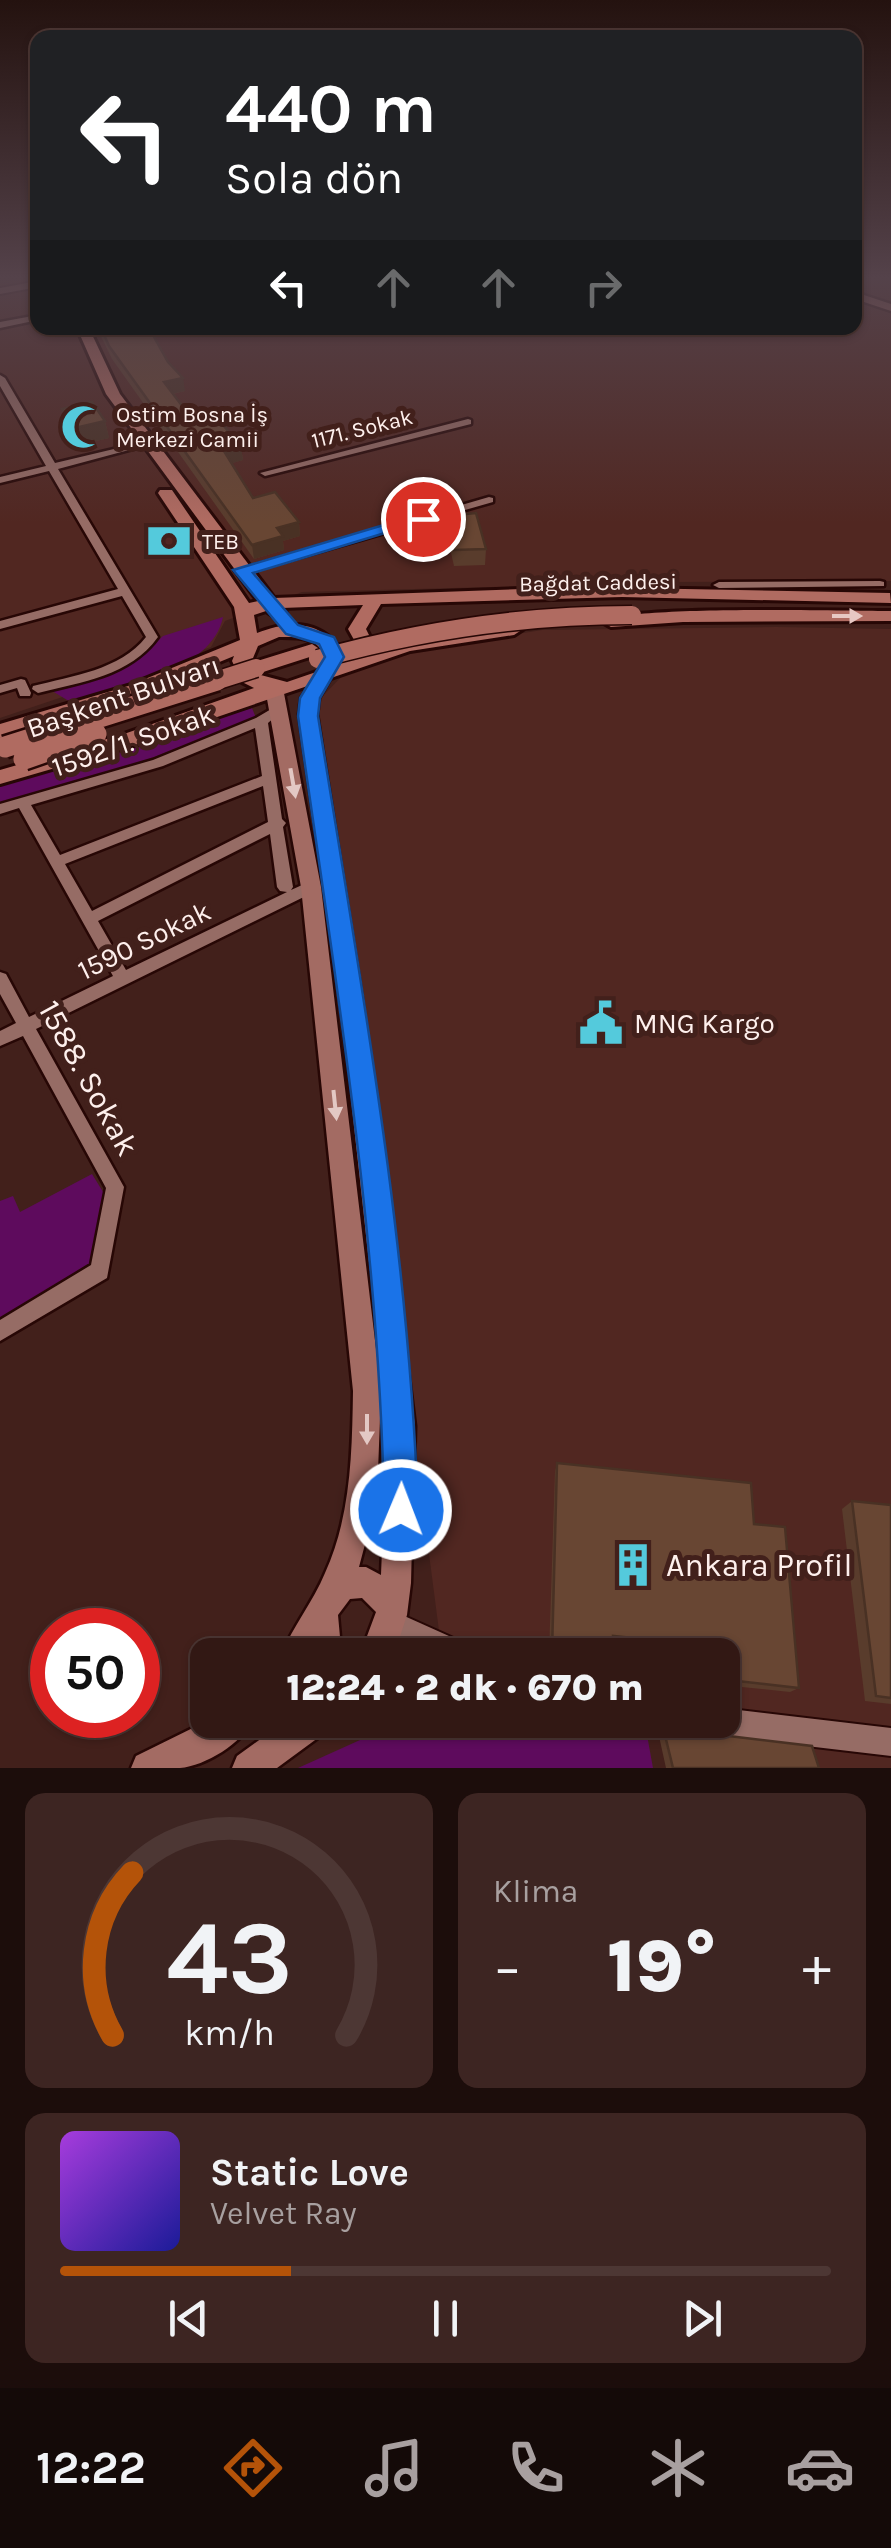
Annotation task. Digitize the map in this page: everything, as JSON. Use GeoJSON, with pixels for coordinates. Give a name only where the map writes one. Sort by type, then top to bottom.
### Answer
{"type":"FeatureCollection","features":[{"type":"Feature","properties":{"kind":"main road"},"geometry":{"type":"LineString","coordinates":[[80,359],[101,396],[243,607],[250,644],[240,661],[243,670],[266,693],[298,887],[366,1391],[363,1504],[358,1532],[350,1560],[307,1638]]}},
{"type":"Feature","properties":{"kind":"main road"},"geometry":{"type":"LineString","coordinates":[[97,359],[113,394],[268,603],[292,630],[318,635],[333,648],[332,666],[318,661]]}},
{"type":"Feature","properties":{"kind":"main road"},"geometry":{"type":"LineString","coordinates":[[243,607],[529,593],[887,594]]}},
{"type":"Feature","properties":{"kind":"main road","name":"Bağdat Caddesi"},"geometry":{"type":"LineString","coordinates":[[318,661],[418,632],[487,620],[887,594]]}},
{"type":"Feature","properties":{"kind":"main road"},"geometry":{"type":"LineString","coordinates":[[1,748],[276,632],[374,602]]}},
{"type":"Feature","properties":{"kind":"main road"},"geometry":{"type":"LineString","coordinates":[[374,602],[357,629],[364,642],[400,649]]}},
{"type":"Feature","properties":{"kind":"main road","name":"Bağdat Caddesi"},"geometry":{"type":"LineString","coordinates":[[627,609],[680,618],[891,616]]}},
{"type":"Feature","properties":{"kind":"main road"},"geometry":{"type":"LineString","coordinates":[[266,693],[318,661],[511,629],[680,618]]}},
{"type":"Feature","properties":{"kind":"main road"},"geometry":{"type":"LineString","coordinates":[[0,777],[131,739],[266,693],[302,686],[318,661]]}},
{"type":"Feature","properties":{"kind":"main road"},"geometry":{"type":"LineString","coordinates":[[318,661],[308,716],[351,999],[401,1426],[399,1538],[388,1638]]}},
{"type":"Feature","properties":{"kind":"main road"},"geometry":{"type":"LineString","coordinates":[[135,690],[189,679],[205,680],[223,686],[222,698],[210,711]]}},
{"type":"Feature","properties":{"kind":"main road","name":"Başkent Bulvarı"},"geometry":{"type":"LineString","coordinates":[[1,748],[266,693]]}},
{"type":"Feature","properties":{"kind":"main road","name":"Başkent Bulvarı"},"geometry":{"type":"LineString","coordinates":[[1,748],[24,759],[266,693]]}},
{"type":"Feature","properties":{"kind":"main road"},"geometry":{"type":"LineString","coordinates":[[324,1638],[324,1608],[344,1584],[366,1582],[385,1596],[391,1616]]}},
{"type":"Feature","properties":{"kind":"main road"},"geometry":{"type":"LineString","coordinates":[[148,1768],[212,1738]]}},
{"type":"Feature","properties":{"kind":"main road"},"geometry":{"type":"LineString","coordinates":[[249,1768],[290,1738]]}},
{"type":"Feature","properties":{"kind":"street"},"geometry":{"type":"LineString","coordinates":[[0,378],[4,391],[152,637],[146,647],[120,663],[32,691],[22,684],[0,690]]}},
{"type":"Feature","properties":{"kind":"street","name":"1171. Sokak"},"geometry":{"type":"LineString","coordinates":[[265,473],[468,422]]}},
{"type":"Feature","properties":{"kind":"street"},"geometry":{"type":"LineString","coordinates":[[0,480],[135,447]]}},
{"type":"Feature","properties":{"kind":"street"},"geometry":{"type":"LineString","coordinates":[[242,570],[488,500]]}},
{"type":"Feature","properties":{"kind":"street"},"geometry":{"type":"LineString","coordinates":[[719,584],[887,594]]}},
{"type":"Feature","properties":{"kind":"street"},"geometry":{"type":"LineString","coordinates":[[0,626],[126,591]]}},
{"type":"Feature","properties":{"kind":"street"},"geometry":{"type":"LineString","coordinates":[[266,693],[279,823],[298,887]]}},
{"type":"Feature","properties":{"kind":"street","name":"1592/1. Sokak"},"geometry":{"type":"LineString","coordinates":[[0,809],[158,763],[266,693]]}},
{"type":"Feature","properties":{"kind":"street"},"geometry":{"type":"LineString","coordinates":[[56,862],[272,778]]}},
{"type":"Feature","properties":{"kind":"street"},"geometry":{"type":"LineString","coordinates":[[22,803],[123,979]]}},
{"type":"Feature","properties":{"kind":"street"},"geometry":{"type":"LineString","coordinates":[[89,918],[279,823]]}},
{"type":"Feature","properties":{"kind":"street","name":"1590 Sokak"},"geometry":{"type":"LineString","coordinates":[[0,1039],[298,887]]}},
{"type":"Feature","properties":{"kind":"street","name":"1588. Sokak"},"geometry":{"type":"LineString","coordinates":[[0,979],[115,1187],[100,1271],[0,1331]]}},
{"type":"Feature","properties":{"kind":"street"},"geometry":{"type":"LineString","coordinates":[[391,1616],[429,1638]]}},
{"type":"Feature","properties":{"kind":"street"},"geometry":{"type":"LineString","coordinates":[[740,1724],[891,1742]]}},
{"type":"Feature","properties":{"kind":"shaded area"},"geometry":{"type":"Polygon","coordinates":[[[0,359],[891,359],[891,581],[673,582],[302,592],[225,621],[211,647],[0,718],[0,359]]]}},
{"type":"Feature","properties":{"kind":"shaded area"},"geometry":{"type":"Polygon","coordinates":[[[223,617],[202,652],[161,675],[72,703],[49,689],[131,665],[163,636],[223,617]]]}},
{"type":"Feature","properties":{"kind":"shaded area"},"geometry":{"type":"Polygon","coordinates":[[[891,629],[891,1768],[677,1768],[672,1738],[740,1738],[740,1638],[440,1638],[318,701],[346,672],[427,649],[542,630],[891,629]]]}},
{"type":"Feature","properties":{"kind":"shaded area"},"geometry":{"type":"Polygon","coordinates":[[[252,708],[256,718],[118,771],[0,805],[0,784],[252,708]]]}},
{"type":"Feature","properties":{"kind":"shaded area"},"geometry":{"type":"Polygon","coordinates":[[[92,1174],[108,1200],[95,1270],[0,1327],[0,1201],[13,1196],[20,1212],[92,1174]]]}},
{"type":"Feature","properties":{"kind":"shaded area"},"geometry":{"type":"Polygon","coordinates":[[[364,1738],[648,1738],[653,1768],[298,1768],[364,1738]]]}},
{"type":"Feature","properties":{"kind":"building"},"geometry":{"type":"Polygon","coordinates":[[[118,359],[166,359],[183,378],[164,382],[193,420],[215,415],[241,447],[224,451],[253,498],[275,492],[299,522],[277,528],[283,536],[252,545],[118,359]]]}},
{"type":"Feature","properties":{"kind":"building"},"geometry":{"type":"Polygon","coordinates":[[[92,402],[105,421],[75,428],[62,409],[92,402]]]}},
{"type":"Feature","properties":{"kind":"building"},"geometry":{"type":"Polygon","coordinates":[[[476,513],[486,549],[454,550],[446,516],[476,513]]]}},
{"type":"Feature","properties":{"kind":"building","name":"Ankara Profil"},"geometry":{"type":"Polygon","coordinates":[[[557,1463],[751,1483],[754,1524],[785,1527],[799,1688],[740,1681],[740,1638],[552,1638],[557,1463]]]}},
{"type":"Feature","properties":{"kind":"building","name":"Ankara Profil"},"geometry":{"type":"Polygon","coordinates":[[[852,1501],[891,1505],[891,1698],[876,1696],[852,1501]]]}},
{"type":"Feature","properties":{"kind":"building"},"geometry":{"type":"Polygon","coordinates":[[[740,1737],[812,1746],[819,1768],[673,1768],[666,1738],[740,1737]]]}},
{"type":"Feature","properties":{"kind":"place","name":"Ostim Bosna İş Merkezi Camii"},"geometry":{"type":"Point","coordinates":[83,427]}},
{"type":"Feature","properties":{"kind":"place","name":"TEB"},"geometry":{"type":"Point","coordinates":[169,541]}},
{"type":"Feature","properties":{"kind":"place","name":"MNG Kargo"},"geometry":{"type":"Point","coordinates":[601,1023]}},
{"type":"Feature","properties":{"kind":"place","name":"Ankara Profil"},"geometry":{"type":"Point","coordinates":[633,1565]}},
{"type":"Feature","properties":{"kind":"route"},"geometry":{"type":"LineString","coordinates":[[401,1510],[398,1388],[351,999],[308,716],[310,698],[332,666],[333,648],[318,635],[292,630],[242,570],[423,519]]}}]}
